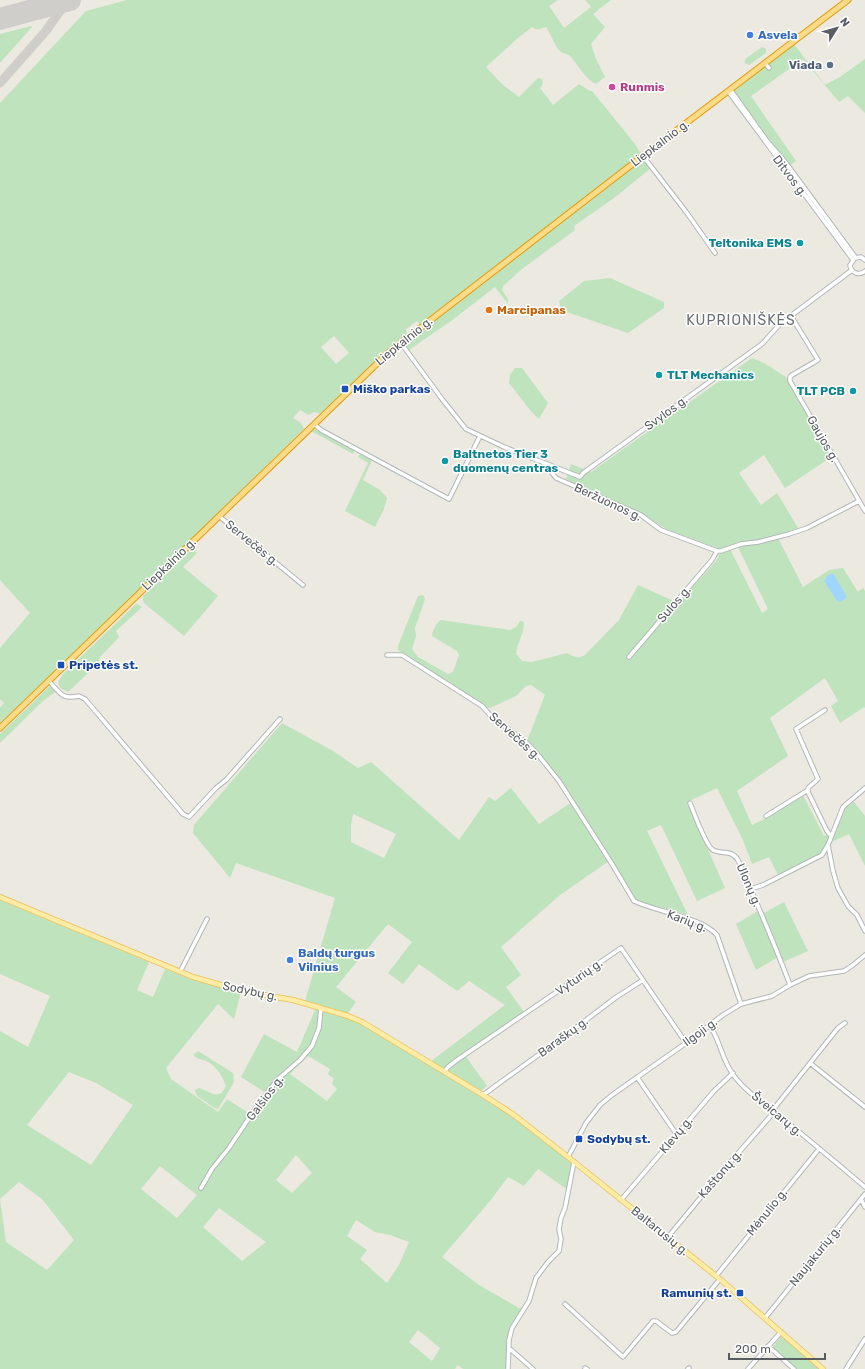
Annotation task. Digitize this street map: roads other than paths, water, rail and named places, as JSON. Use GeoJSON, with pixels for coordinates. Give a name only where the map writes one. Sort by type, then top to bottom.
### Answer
{"type":"FeatureCollection","features":[{"type":"Feature","properties":{"kind":"highway","name":"Liepkalnio g."},"geometry":{"type":"LineString","coordinates":[[0,728],[376,364],[401,343],[729,90],[767,65],[848,0]]}},
{"type":"Feature","properties":{"kind":"main road","name":"Sodybų g."},"geometry":{"type":"LineString","coordinates":[[0,897],[210,983],[321,1008],[348,1016],[362,1022],[492,1100]]}},
{"type":"Feature","properties":{"kind":"main road","name":"Baltarusių g."},"geometry":{"type":"LineString","coordinates":[[492,1100],[568,1157],[718,1278],[823,1369]]}},
{"type":"Feature","properties":{"kind":"street","name":"Ditvos g."},"geometry":{"type":"LineString","coordinates":[[729,90],[767,141],[786,163],[854,259]]}},
{"type":"Feature","properties":{"kind":"street"},"geometry":{"type":"LineString","coordinates":[[643,156],[687,213],[715,253]]}},
{"type":"Feature","properties":{"kind":"street"},"geometry":{"type":"LineString","coordinates":[[865,260],[860,257],[854,259],[850,265],[852,270],[859,274],[865,271]]}},
{"type":"Feature","properties":{"kind":"street","name":"Svylos g."},"geometry":{"type":"LineString","coordinates":[[551,466],[580,477],[590,468],[762,344],[780,324],[852,270]]}},
{"type":"Feature","properties":{"kind":"street","name":"Gaujos g."},"geometry":{"type":"LineString","coordinates":[[791,316],[818,360],[792,375],[790,377],[790,381],[865,511]]}},
{"type":"Feature","properties":{"kind":"street"},"geometry":{"type":"LineString","coordinates":[[401,343],[462,425],[470,432],[551,466]]}},
{"type":"Feature","properties":{"kind":"street"},"geometry":{"type":"LineString","coordinates":[[314,424],[321,430],[450,500],[480,436]]}},
{"type":"Feature","properties":{"kind":"street","name":"Beržuonos g."},"geometry":{"type":"LineString","coordinates":[[551,466],[550,470],[556,478],[641,515],[661,530],[717,551]]}},
{"type":"Feature","properties":{"kind":"street"},"geometry":{"type":"LineString","coordinates":[[717,551],[741,544],[758,542],[807,528],[859,501]]}},
{"type":"Feature","properties":{"kind":"street","name":"Servečės g."},"geometry":{"type":"LineString","coordinates":[[219,516],[303,585]]}},
{"type":"Feature","properties":{"kind":"street","name":"Sulos g."},"geometry":{"type":"LineString","coordinates":[[629,657],[712,560],[717,551]]}},
{"type":"Feature","properties":{"kind":"street","name":"Servečės g."},"geometry":{"type":"LineString","coordinates":[[387,655],[402,655],[482,706],[490,716],[528,744],[560,781],[608,858]]}},
{"type":"Feature","properties":{"kind":"street"},"geometry":{"type":"LineString","coordinates":[[49,681],[63,696],[70,698],[79,696],[83,697],[183,814],[189,817],[216,788],[226,780],[280,719]]}},
{"type":"Feature","properties":{"kind":"street"},"geometry":{"type":"LineString","coordinates":[[766,816],[808,790],[818,779],[796,729],[825,710]]}},
{"type":"Feature","properties":{"kind":"street"},"geometry":{"type":"LineString","coordinates":[[751,889],[822,855],[828,846],[843,807],[865,788]]}},
{"type":"Feature","properties":{"kind":"street"},"geometry":{"type":"LineString","coordinates":[[808,790],[827,831],[831,836]]}},
{"type":"Feature","properties":{"kind":"street","name":"Ulonų g."},"geometry":{"type":"LineString","coordinates":[[690,803],[709,846],[716,851],[731,853],[735,855],[738,860],[763,921],[776,946],[790,985]]}},
{"type":"Feature","properties":{"kind":"street"},"geometry":{"type":"LineString","coordinates":[[828,846],[838,888],[848,906],[857,915],[865,931]]}},
{"type":"Feature","properties":{"kind":"street"},"geometry":{"type":"LineString","coordinates":[[822,855],[831,860]]}},
{"type":"Feature","properties":{"kind":"street","name":"Karių g."},"geometry":{"type":"LineString","coordinates":[[608,858],[634,901],[694,922],[715,933],[719,939],[742,1004]]}},
{"type":"Feature","properties":{"kind":"street"},"geometry":{"type":"LineString","coordinates":[[180,972],[207,919]]}},
{"type":"Feature","properties":{"kind":"street","name":"Vyturių g."},"geometry":{"type":"LineString","coordinates":[[444,1072],[457,1060],[621,948],[686,1043]]}},
{"type":"Feature","properties":{"kind":"street","name":"Ilgoji g."},"geometry":{"type":"LineString","coordinates":[[568,1157],[579,1135],[596,1109],[612,1095],[731,1010],[742,1004],[772,996],[790,985],[814,974],[844,970],[865,955]]}},
{"type":"Feature","properties":{"kind":"street","name":"Baraškų g."},"geometry":{"type":"LineString","coordinates":[[483,1095],[615,998],[643,980]]}},
{"type":"Feature","properties":{"kind":"street","name":"Galšios g."},"geometry":{"type":"LineString","coordinates":[[201,1188],[212,1169],[229,1148],[257,1106],[278,1079],[300,1060],[312,1046],[319,1028],[321,1008]]}},
{"type":"Feature","properties":{"kind":"street","name":"Kaštonų g."},"geometry":{"type":"LineString","coordinates":[[668,1238],[773,1112],[838,1028],[845,1023]]}},
{"type":"Feature","properties":{"kind":"street","name":"Šveicarų g."},"geometry":{"type":"LineString","coordinates":[[710,1026],[716,1034],[729,1068],[759,1101],[865,1187]]}},
{"type":"Feature","properties":{"kind":"street"},"geometry":{"type":"LineString","coordinates":[[810,1063],[865,1107]]}},
{"type":"Feature","properties":{"kind":"street","name":"Klevų g."},"geometry":{"type":"LineString","coordinates":[[621,1200],[714,1091],[733,1073]]}},
{"type":"Feature","properties":{"kind":"street"},"geometry":{"type":"LineString","coordinates":[[637,1077],[677,1135]]}},
{"type":"Feature","properties":{"kind":"street","name":"Mėnulio g."},"geometry":{"type":"LineString","coordinates":[[565,1304],[623,1356],[653,1321],[656,1321],[672,1333],[676,1332],[818,1148]]}},
{"type":"Feature","properties":{"kind":"street"},"geometry":{"type":"LineString","coordinates":[[508,1369],[510,1333],[512,1328],[529,1302],[536,1278],[548,1262],[559,1252],[561,1239],[559,1229],[565,1208],[574,1162]]}},
{"type":"Feature","properties":{"kind":"street","name":"Naujakurių g."},"geometry":{"type":"LineString","coordinates":[[765,1318],[865,1194]]}},
{"type":"Feature","properties":{"kind":"street"},"geometry":{"type":"LineString","coordinates":[[861,1199],[865,1207]]}},
{"type":"Feature","properties":{"kind":"street"},"geometry":{"type":"LineString","coordinates":[[748,1369],[780,1332]]}},
{"type":"Feature","properties":{"kind":"street"},"geometry":{"type":"LineString","coordinates":[[846,1369],[865,1339]]}},
{"type":"Feature","properties":{"kind":"street"},"geometry":{"type":"LineString","coordinates":[[768,1346],[794,1369]]}},
{"type":"Feature","properties":{"kind":"street"},"geometry":{"type":"LineString","coordinates":[[509,1348],[533,1369]]}},
{"type":"Feature","properties":{"kind":"water"},"geometry":{"type":"Polygon","coordinates":[[[832,573],[847,597],[841,602],[837,601],[824,581],[827,576],[832,573]]]}},
{"type":"Feature","properties":{"kind":"place","name":"Asvela"},"geometry":{"type":"Point","coordinates":[750,35]}},
{"type":"Feature","properties":{"kind":"place","name":"Viada"},"geometry":{"type":"Point","coordinates":[830,65]}},
{"type":"Feature","properties":{"kind":"place","name":"Runmis"},"geometry":{"type":"Point","coordinates":[612,87]}},
{"type":"Feature","properties":{"kind":"place","name":"Teltonika EMS"},"geometry":{"type":"Point","coordinates":[800,243]}},
{"type":"Feature","properties":{"kind":"place","name":"Marcipanas"},"geometry":{"type":"Point","coordinates":[489,310]}},
{"type":"Feature","properties":{"kind":"place","name":"TLT Mechanics"},"geometry":{"type":"Point","coordinates":[659,375]}},
{"type":"Feature","properties":{"kind":"place","name":"Miško parkas"},"geometry":{"type":"Point","coordinates":[345,389]}},
{"type":"Feature","properties":{"kind":"place","name":"TLT PCB"},"geometry":{"type":"Point","coordinates":[853,391]}},
{"type":"Feature","properties":{"kind":"place","name":"Baltnetos Tier 3 duomenų centras"},"geometry":{"type":"Point","coordinates":[445,461]}},
{"type":"Feature","properties":{"kind":"place","name":"Pripetės st."},"geometry":{"type":"Point","coordinates":[61,665]}},
{"type":"Feature","properties":{"kind":"place","name":"Baldų turgus Vilnius"},"geometry":{"type":"Point","coordinates":[290,960]}},
{"type":"Feature","properties":{"kind":"place","name":"Sodybų st."},"geometry":{"type":"Point","coordinates":[579,1139]}},
{"type":"Feature","properties":{"kind":"place","name":"Ramunių st."},"geometry":{"type":"Point","coordinates":[740,1293]}},
{"type":"Feature","properties":{"kind":"district","name":"KUPRIONIŠKĖS"},"geometry":{"type":"Point","coordinates":[741,320]}}]}
